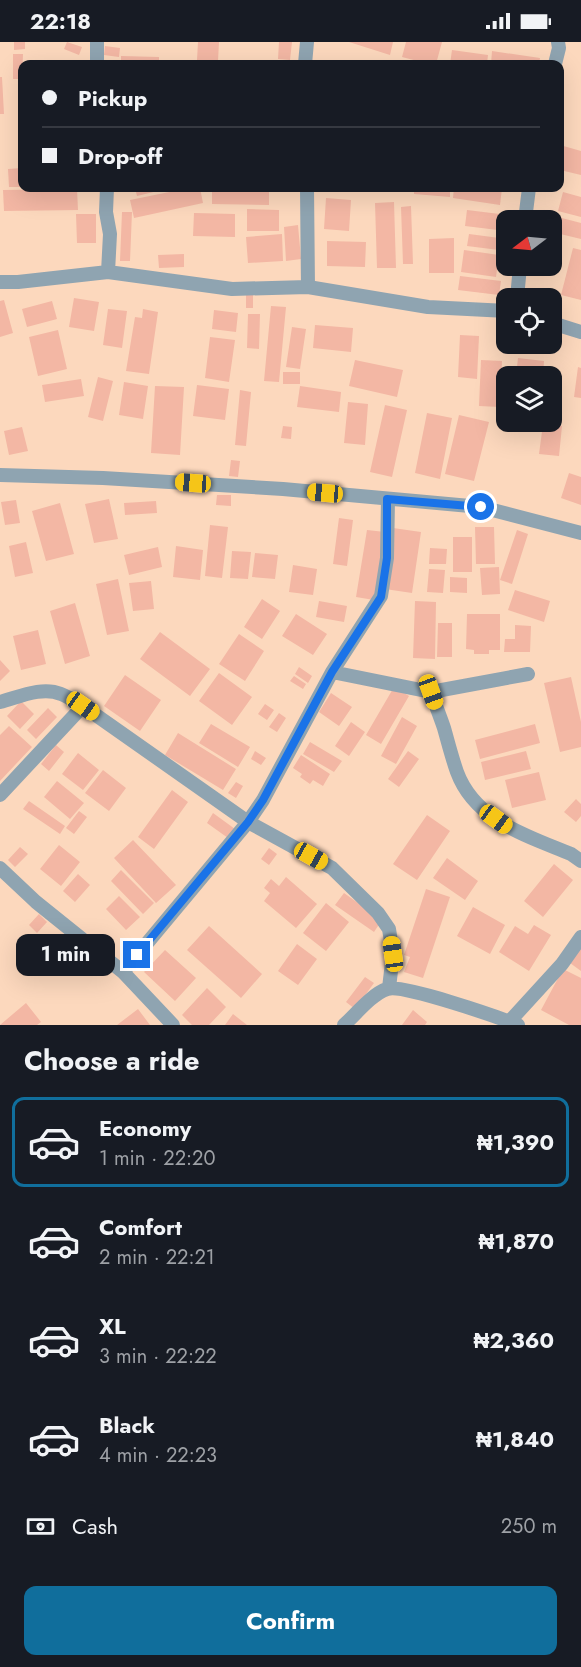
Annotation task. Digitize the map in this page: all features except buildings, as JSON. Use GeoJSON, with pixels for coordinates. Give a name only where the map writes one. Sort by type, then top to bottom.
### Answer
{"type":"FeatureCollection","features":[{"type":"Feature","properties":{"kind":"street"},"geometry":{"type":"LineString","coordinates":[[97,42],[97,60]]}},
{"type":"Feature","properties":{"kind":"street"},"geometry":{"type":"LineString","coordinates":[[305,60],[307,42]]}},
{"type":"Feature","properties":{"kind":"street"},"geometry":{"type":"LineString","coordinates":[[556,60],[558,42]]}},
{"type":"Feature","properties":{"kind":"street"},"geometry":{"type":"LineString","coordinates":[[107,192],[106,212],[110,234],[108,272]]}},
{"type":"Feature","properties":{"kind":"street"},"geometry":{"type":"LineString","coordinates":[[307,192],[308,287]]}},
{"type":"Feature","properties":{"kind":"street"},"geometry":{"type":"LineString","coordinates":[[526,210],[528,192]]}},
{"type":"Feature","properties":{"kind":"street"},"geometry":{"type":"LineString","coordinates":[[0,282],[108,272],[232,289],[308,287],[428,307],[496,310]]}},
{"type":"Feature","properties":{"kind":"street"},"geometry":{"type":"LineString","coordinates":[[562,325],[581,332]]}},
{"type":"Feature","properties":{"kind":"street"},"geometry":{"type":"LineString","coordinates":[[0,475],[103,478],[283,489],[481,507],[581,533]]}},
{"type":"Feature","properties":{"kind":"street"},"geometry":{"type":"LineString","coordinates":[[123,972],[248,822],[263,800],[332,672],[381,597],[387,558],[387,499]]}},
{"type":"Feature","properties":{"kind":"street"},"geometry":{"type":"LineString","coordinates":[[332,672],[431,692],[528,674]]}},
{"type":"Feature","properties":{"kind":"street"},"geometry":{"type":"LineString","coordinates":[[0,702],[46,691],[60,693],[83,706],[248,822],[332,868],[385,922],[389,929],[393,954],[388,988]]}},
{"type":"Feature","properties":{"kind":"street"},"geometry":{"type":"LineString","coordinates":[[431,692],[458,774],[471,797],[485,812],[506,826],[581,861]]}},
{"type":"Feature","properties":{"kind":"street"},"geometry":{"type":"LineString","coordinates":[[0,795],[83,706]]}},
{"type":"Feature","properties":{"kind":"street"},"geometry":{"type":"LineString","coordinates":[[0,868],[36,902],[123,972],[173,1025]]}},
{"type":"Feature","properties":{"kind":"street"},"geometry":{"type":"LineString","coordinates":[[344,1025],[375,996],[388,988],[411,990],[513,1023],[562,964],[581,937]]}},
{"type":"Feature","properties":{"kind":"route"},"geometry":{"type":"LineString","coordinates":[[137,955],[248,822],[263,800],[332,672],[381,597],[387,558],[387,499],[481,507]]}}]}
